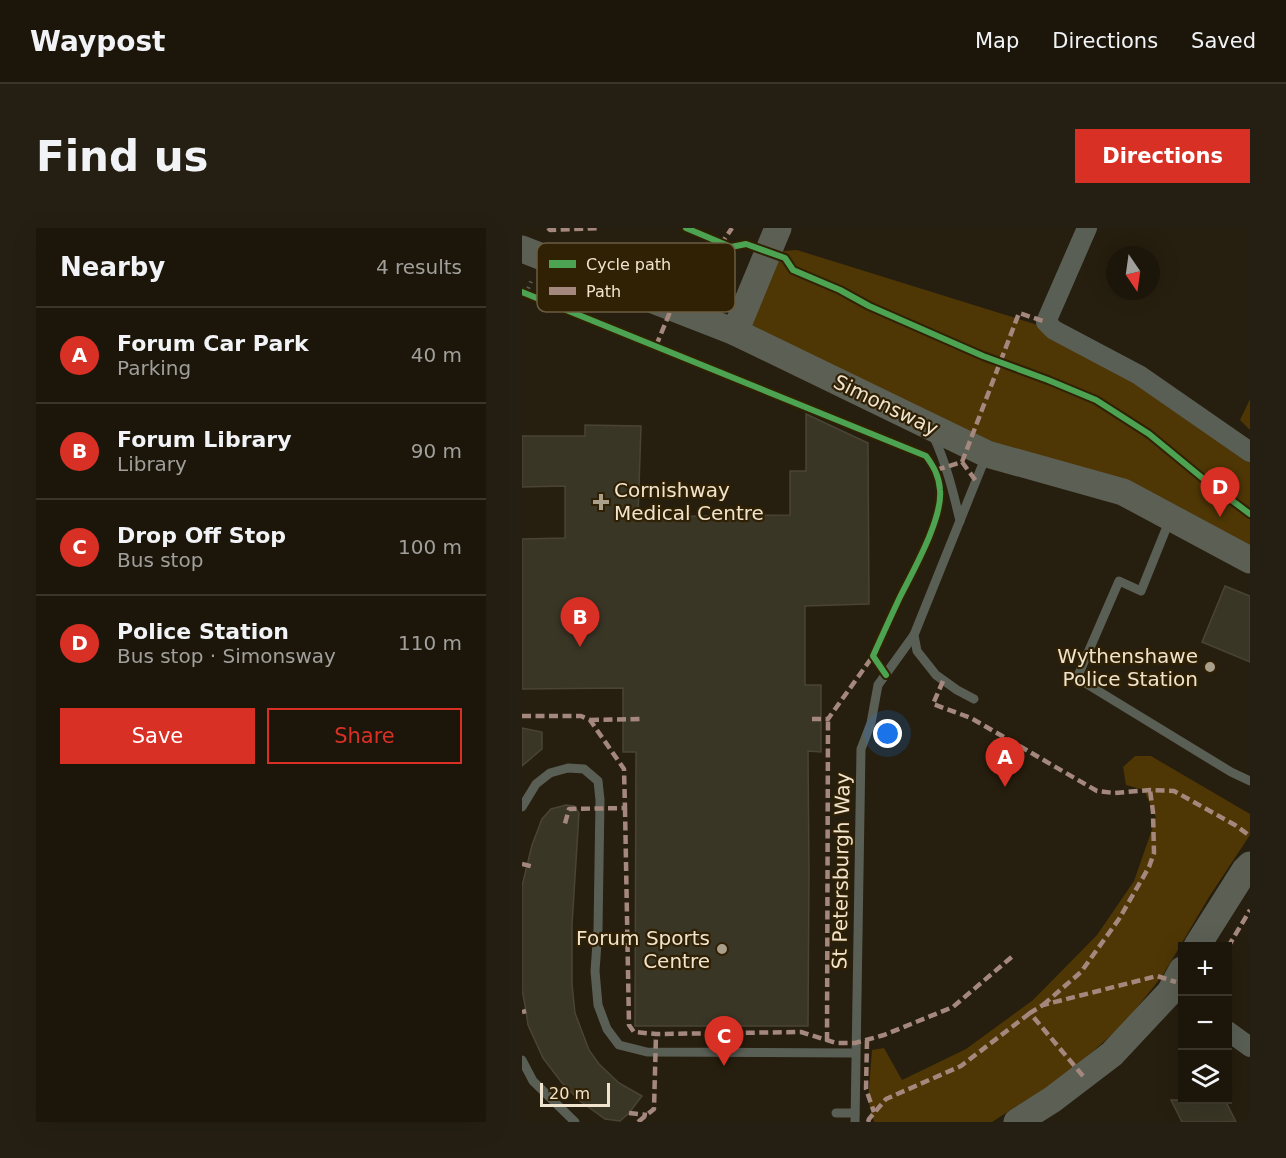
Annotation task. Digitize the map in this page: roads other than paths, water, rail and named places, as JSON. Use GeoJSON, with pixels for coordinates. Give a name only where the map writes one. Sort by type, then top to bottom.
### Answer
{"type":"FeatureCollection","features":[{"type":"Feature","properties":{"kind":"street"},"geometry":{"type":"LineString","coordinates":[[735,332],[778,228]]}},
{"type":"Feature","properties":{"kind":"street"},"geometry":{"type":"LineString","coordinates":[[1087,228],[1046,322],[1054,330],[1139,375],[1250,452]]}},
{"type":"Feature","properties":{"kind":"street","name":"Simonsway"},"geometry":{"type":"LineString","coordinates":[[522,249],[537,255]]}},
{"type":"Feature","properties":{"kind":"street","name":"Simonsway"},"geometry":{"type":"LineString","coordinates":[[684,312],[735,332],[987,454],[1123,492],[1250,560]]}},
{"type":"Feature","properties":{"kind":"street"},"geometry":{"type":"LineString","coordinates":[[1200,942],[1250,865]]}},
{"type":"Feature","properties":{"kind":"street"},"geometry":{"type":"LineString","coordinates":[[1017,1122],[1053,1099],[1112,1054],[1178,988]]}},
{"type":"Feature","properties":{"kind":"street"},"geometry":{"type":"LineString","coordinates":[[1232,1035],[1250,1047]]}},
{"type":"Feature","properties":{"kind":"lane"},"geometry":{"type":"LineString","coordinates":[[929,426],[943,456],[960,521]]}},
{"type":"Feature","properties":{"kind":"lane","name":"St Petersburgh Way"},"geometry":{"type":"LineString","coordinates":[[855,1118],[861,749],[871,723],[878,685],[914,635],[987,454]]}},
{"type":"Feature","properties":{"kind":"lane"},"geometry":{"type":"LineString","coordinates":[[1171,518],[1141,591],[1119,581],[1077,678],[1231,772],[1250,781]]}},
{"type":"Feature","properties":{"kind":"lane"},"geometry":{"type":"LineString","coordinates":[[914,635],[917,651],[936,675],[974,699]]}},
{"type":"Feature","properties":{"kind":"lane"},"geometry":{"type":"LineString","coordinates":[[522,807],[536,784],[550,773],[568,768],[584,770],[598,781],[599,871],[595,971],[598,1005],[607,1029],[619,1045],[647,1052],[855,1053]]}},
{"type":"Feature","properties":{"kind":"lane"},"geometry":{"type":"LineString","coordinates":[[522,1060],[533,1081],[576,1122]]}},
{"type":"Feature","properties":{"kind":"lane"},"geometry":{"type":"LineString","coordinates":[[836,1113],[855,1118]]}},
{"type":"Feature","properties":{"kind":"place","name":"Cornishway Medical Centre"},"geometry":{"type":"Point","coordinates":[601,502]}},
{"type":"Feature","properties":{"kind":"place","name":"Police Station"},"geometry":{"type":"Point","coordinates":[1220,517]}},
{"type":"Feature","properties":{"kind":"place","name":"Forum Library"},"geometry":{"type":"Point","coordinates":[580,647]}},
{"type":"Feature","properties":{"kind":"place","name":"Wythenshawe Police Station"},"geometry":{"type":"Point","coordinates":[1210,667]}},
{"type":"Feature","properties":{"kind":"place","name":"Forum Car Park"},"geometry":{"type":"Point","coordinates":[1005,787]}},
{"type":"Feature","properties":{"kind":"place","name":"Forum Sports Centre"},"geometry":{"type":"Point","coordinates":[722,949]}},
{"type":"Feature","properties":{"kind":"place","name":"Drop Off Stop"},"geometry":{"type":"Point","coordinates":[724,1066]}}]}
